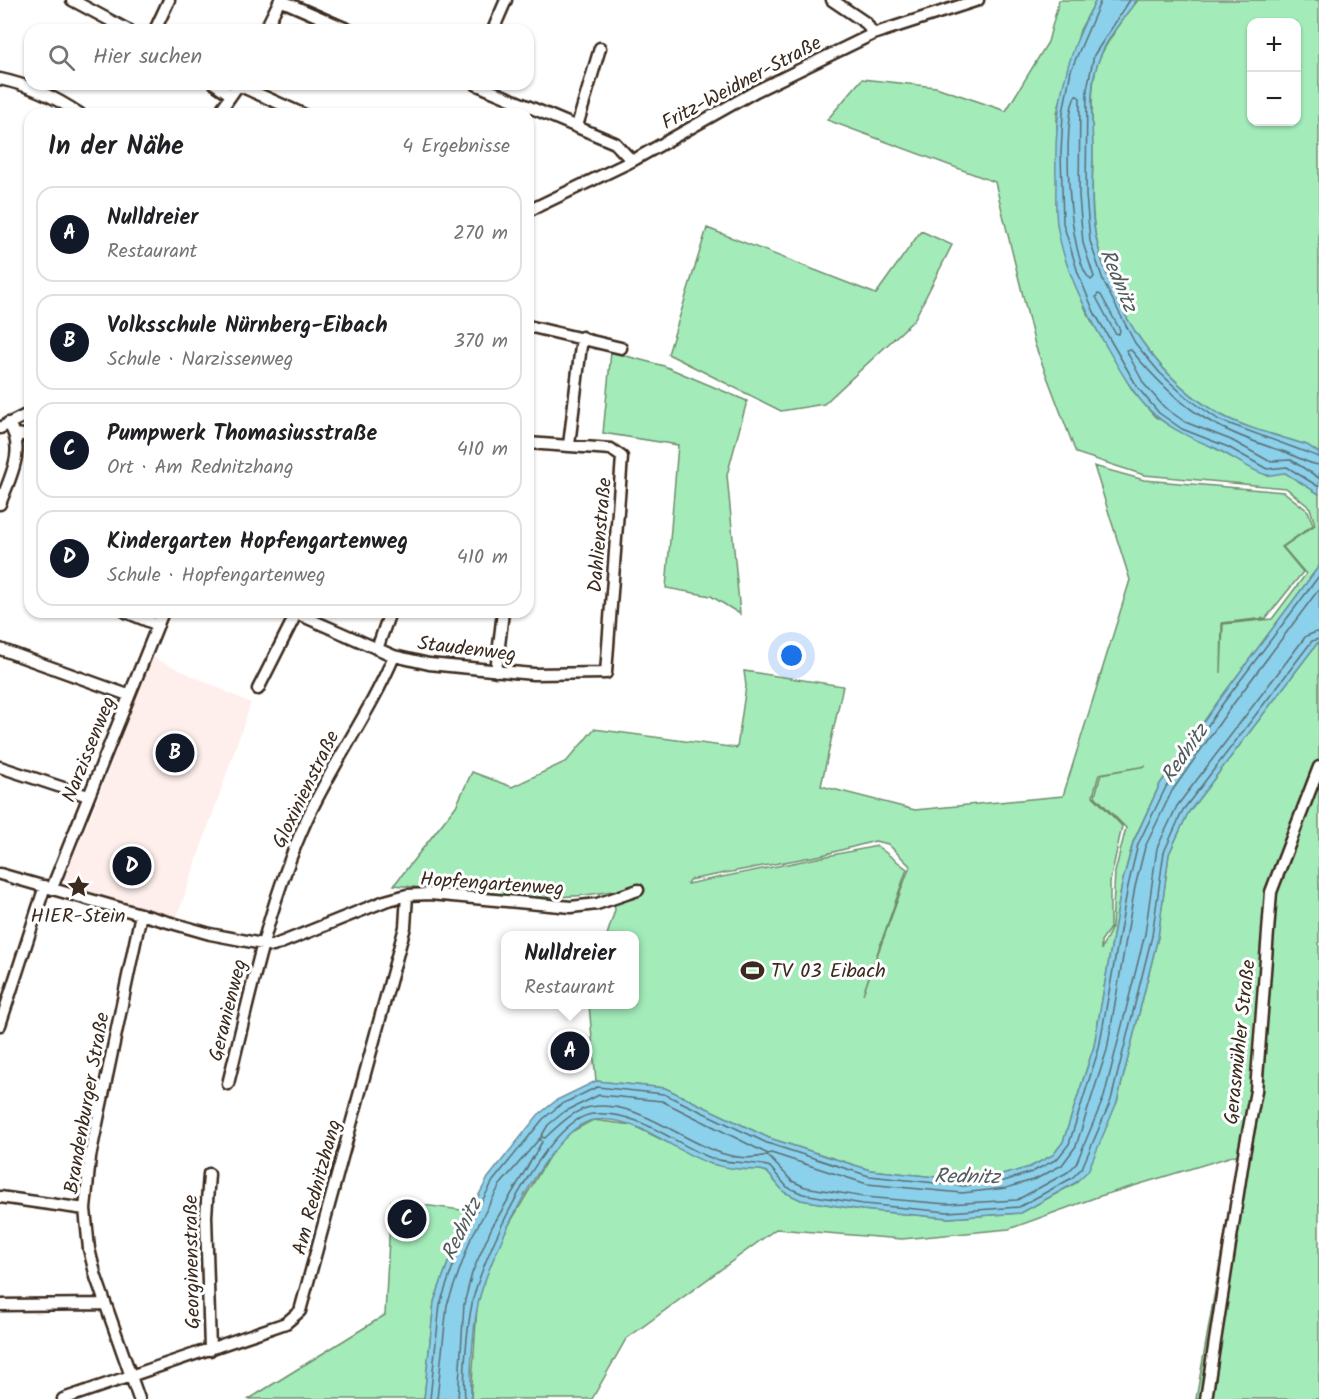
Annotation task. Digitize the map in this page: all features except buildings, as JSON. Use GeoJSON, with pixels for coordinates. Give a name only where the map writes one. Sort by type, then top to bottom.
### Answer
{"type":"FeatureCollection","features":[{"type":"Feature","properties":{"kind":"street"},"geometry":{"type":"LineString","coordinates":[[72,0],[117,24]]}},
{"type":"Feature","properties":{"kind":"street"},"geometry":{"type":"LineString","coordinates":[[158,24],[170,0]]}},
{"type":"Feature","properties":{"kind":"street"},"geometry":{"type":"LineString","coordinates":[[268,24],[280,0],[335,24]]}},
{"type":"Feature","properties":{"kind":"street"},"geometry":{"type":"LineString","coordinates":[[496,24],[506,0]]}},
{"type":"Feature","properties":{"kind":"street"},"geometry":{"type":"LineString","coordinates":[[832,0],[866,23],[873,34]]}},
{"type":"Feature","properties":{"kind":"street","name":"Fritz-Weidner-Straße"},"geometry":{"type":"LineString","coordinates":[[534,208],[632,161],[756,92],[873,34],[978,0]]}},
{"type":"Feature","properties":{"kind":"street"},"geometry":{"type":"LineString","coordinates":[[577,126],[600,48]]}},
{"type":"Feature","properties":{"kind":"street"},"geometry":{"type":"LineString","coordinates":[[0,79],[24,84]]}},
{"type":"Feature","properties":{"kind":"street"},"geometry":{"type":"LineString","coordinates":[[36,90],[71,108]]}},
{"type":"Feature","properties":{"kind":"street"},"geometry":{"type":"LineString","coordinates":[[224,90],[231,95]]}},
{"type":"Feature","properties":{"kind":"street"},"geometry":{"type":"LineString","coordinates":[[222,108],[234,90]]}},
{"type":"Feature","properties":{"kind":"street"},"geometry":{"type":"LineString","coordinates":[[251,90],[290,108]]}},
{"type":"Feature","properties":{"kind":"street"},"geometry":{"type":"LineString","coordinates":[[490,90],[534,108]]}},
{"type":"Feature","properties":{"kind":"street"},"geometry":{"type":"LineString","coordinates":[[534,108],[615,143],[632,161]]}},
{"type":"Feature","properties":{"kind":"street"},"geometry":{"type":"LineString","coordinates":[[534,327],[621,348]]}},
{"type":"Feature","properties":{"kind":"street"},"geometry":{"type":"LineString","coordinates":[[569,445],[582,337]]}},
{"type":"Feature","properties":{"kind":"street"},"geometry":{"type":"LineString","coordinates":[[24,416],[4,426],[16,434],[24,435]]}},
{"type":"Feature","properties":{"kind":"street"},"geometry":{"type":"LineString","coordinates":[[0,504],[18,455],[16,434]]}},
{"type":"Feature","properties":{"kind":"street","name":"Dahlienstraße"},"geometry":{"type":"LineString","coordinates":[[534,443],[611,449],[619,453],[623,463],[606,673]]}},
{"type":"Feature","properties":{"kind":"street"},"geometry":{"type":"LineString","coordinates":[[141,618],[158,625]]}},
{"type":"Feature","properties":{"kind":"street","name":"Narzissenweg"},"geometry":{"type":"LineString","coordinates":[[0,1025],[48,887],[161,618]]}},
{"type":"Feature","properties":{"kind":"street"},"geometry":{"type":"LineString","coordinates":[[258,689],[294,618]]}},
{"type":"Feature","properties":{"kind":"street","name":"Staudenweg"},"geometry":{"type":"LineString","coordinates":[[308,618],[394,656],[451,667],[496,671],[606,673]]}},
{"type":"Feature","properties":{"kind":"street"},"geometry":{"type":"LineString","coordinates":[[377,649],[388,618]]}},
{"type":"Feature","properties":{"kind":"street"},"geometry":{"type":"LineString","coordinates":[[496,671],[502,618]]}},
{"type":"Feature","properties":{"kind":"street"},"geometry":{"type":"LineString","coordinates":[[0,649],[128,695]]}},
{"type":"Feature","properties":{"kind":"street","name":"Gloxinienstraße"},"geometry":{"type":"LineString","coordinates":[[262,945],[290,858],[306,821],[343,749],[381,686],[394,656]]}},
{"type":"Feature","properties":{"kind":"street"},"geometry":{"type":"LineString","coordinates":[[0,766],[88,796]]}},
{"type":"Feature","properties":{"kind":"street","name":"Gerasmühler Straße"},"geometry":{"type":"LineString","coordinates":[[1206,1399],[1256,1091],[1271,892],[1319,767]]}},
{"type":"Feature","properties":{"kind":"street","name":"Hopfengartenweg"},"geometry":{"type":"LineString","coordinates":[[0,874],[141,914],[273,946],[378,904],[407,895],[430,894],[572,907],[597,904],[639,890]]}},
{"type":"Feature","properties":{"kind":"street","name":"Am Rednitzhang"},"geometry":{"type":"LineString","coordinates":[[63,1399],[286,1323],[300,1311],[405,927],[407,895]]}},
{"type":"Feature","properties":{"kind":"street","name":"Brandenburger Straße"},"geometry":{"type":"LineString","coordinates":[[140,1399],[104,1304],[89,1249],[85,1209],[90,1157],[141,914]]}},
{"type":"Feature","properties":{"kind":"street","name":"Geranienweg"},"geometry":{"type":"LineString","coordinates":[[228,1084],[262,945]]}},
{"type":"Feature","properties":{"kind":"street","name":"Georginenstraße"},"geometry":{"type":"LineString","coordinates":[[209,1174],[206,1216],[210,1350]]}},
{"type":"Feature","properties":{"kind":"street"},"geometry":{"type":"LineString","coordinates":[[0,1197],[85,1209]]}},
{"type":"Feature","properties":{"kind":"street"},"geometry":{"type":"LineString","coordinates":[[0,1305],[104,1304]]}},
{"type":"Feature","properties":{"kind":"shaded area"},"geometry":{"type":"Polygon","coordinates":[[[152,657],[251,703],[176,920],[62,884],[152,657]]]}},
{"type":"Feature","properties":{"kind":"green space"},"geometry":{"type":"Polygon","coordinates":[[[1059,0],[1096,0],[1080,30],[1057,113],[1057,223],[1072,276],[1088,315],[1133,391],[1155,417],[1266,475],[1285,472],[1319,494],[1319,566],[1160,784],[1133,842],[1122,884],[1094,1046],[1063,1142],[1053,1155],[1030,1167],[1002,1175],[963,1180],[870,1170],[769,1138],[665,1088],[596,1081],[589,1009],[639,1009],[639,931],[608,931],[615,910],[612,891],[558,897],[531,897],[475,894],[394,885],[456,806],[472,772],[512,787],[567,761],[594,729],[737,748],[746,686],[744,671],[843,686],[821,786],[915,810],[1063,796],[1130,580],[1094,466],[1144,480],[1284,492],[1308,511],[1313,525],[1282,547],[1303,572],[1266,618],[1222,623],[1221,673],[1223,624],[1272,619],[1306,574],[1283,547],[1315,525],[1310,508],[1286,488],[1144,475],[1076,453],[1035,345],[995,182],[827,120],[862,79],[936,87],[1006,111],[1048,42],[1059,0]],[[1146,766],[1099,774],[1093,796],[1122,826],[1110,882],[1110,928],[1101,941],[1101,950],[1112,927],[1115,872],[1126,828],[1095,796],[1101,774],[1146,766]],[[875,841],[822,855],[689,880],[687,884],[877,846],[907,869],[863,994],[910,866],[888,844],[875,841]]]}},
{"type":"Feature","properties":{"kind":"green space"},"geometry":{"type":"Polygon","coordinates":[[[1138,0],[1319,0],[1319,453],[1307,445],[1231,420],[1199,400],[1159,363],[1127,318],[1114,293],[1097,242],[1092,191],[1094,80],[1100,57],[1138,0]]]}},
{"type":"Feature","properties":{"kind":"green space"},"geometry":{"type":"Polygon","coordinates":[[[707,228],[876,294],[921,231],[952,245],[914,320],[824,404],[781,411],[668,354],[707,228]]]}},
{"type":"Feature","properties":{"kind":"green space"},"geometry":{"type":"Polygon","coordinates":[[[611,352],[664,366],[747,401],[727,475],[740,614],[711,596],[666,588],[678,445],[603,433],[611,352]]]}},
{"type":"Feature","properties":{"kind":"green space"},"geometry":{"type":"Polygon","coordinates":[[[1319,641],[1319,1399],[1196,1399],[1239,1154],[1097,1197],[1009,1229],[902,1239],[776,1229],[626,1339],[592,1399],[471,1399],[477,1306],[485,1277],[504,1233],[554,1148],[571,1132],[593,1120],[632,1125],[711,1164],[767,1172],[784,1192],[801,1200],[862,1210],[948,1218],[1021,1213],[1076,1183],[1117,1102],[1158,937],[1169,854],[1188,813],[1319,641]]]}},
{"type":"Feature","properties":{"kind":"green space"},"geometry":{"type":"Polygon","coordinates":[[[391,1201],[470,1211],[459,1232],[434,1302],[424,1399],[249,1399],[385,1315],[391,1201]]]}},
{"type":"Feature","properties":{"kind":"water"},"geometry":{"type":"Polygon","coordinates":[[[1096,0],[1137,0],[1103,50],[1093,80],[1093,221],[1104,268],[1114,293],[1127,318],[1159,363],[1199,400],[1231,420],[1307,445],[1319,453],[1319,494],[1285,473],[1262,474],[1161,420],[1138,397],[1128,383],[1098,332],[1076,287],[1064,256],[1057,224],[1057,131],[1059,108],[1068,65],[1096,0]]]}},
{"type":"Feature","properties":{"kind":"water","name":"Rednitz"},"geometry":{"type":"Polygon","coordinates":[[[1319,566],[1319,641],[1188,813],[1169,854],[1158,937],[1117,1102],[1088,1171],[1075,1183],[1021,1213],[948,1218],[862,1210],[801,1200],[784,1192],[767,1172],[712,1164],[640,1128],[610,1120],[594,1120],[576,1128],[558,1145],[522,1198],[494,1258],[476,1314],[472,1351],[471,1399],[424,1399],[434,1302],[459,1232],[488,1178],[538,1115],[557,1100],[596,1081],[665,1088],[769,1138],[870,1170],[963,1180],[1002,1175],[1030,1167],[1053,1155],[1063,1142],[1094,1046],[1122,884],[1133,843],[1160,784],[1319,566]]]}},
{"type":"Feature","properties":{"kind":"place","name":"Volksschule Nürnberg-Eibach"},"geometry":{"type":"Point","coordinates":[175,753]}},
{"type":"Feature","properties":{"kind":"place","name":"Kindergarten Hopfengartenweg"},"geometry":{"type":"Point","coordinates":[132,866]}},
{"type":"Feature","properties":{"kind":"place","name":"HIER-Stein"},"geometry":{"type":"Point","coordinates":[78,887]}},
{"type":"Feature","properties":{"kind":"place","name":"TV 03 Eibach"},"geometry":{"type":"Point","coordinates":[753,970]}},
{"type":"Feature","properties":{"kind":"place","name":"Nulldreier"},"geometry":{"type":"Point","coordinates":[570,1051]}},
{"type":"Feature","properties":{"kind":"place","name":"Pumpwerk Thomasiusstraße"},"geometry":{"type":"Point","coordinates":[407,1219]}}]}
